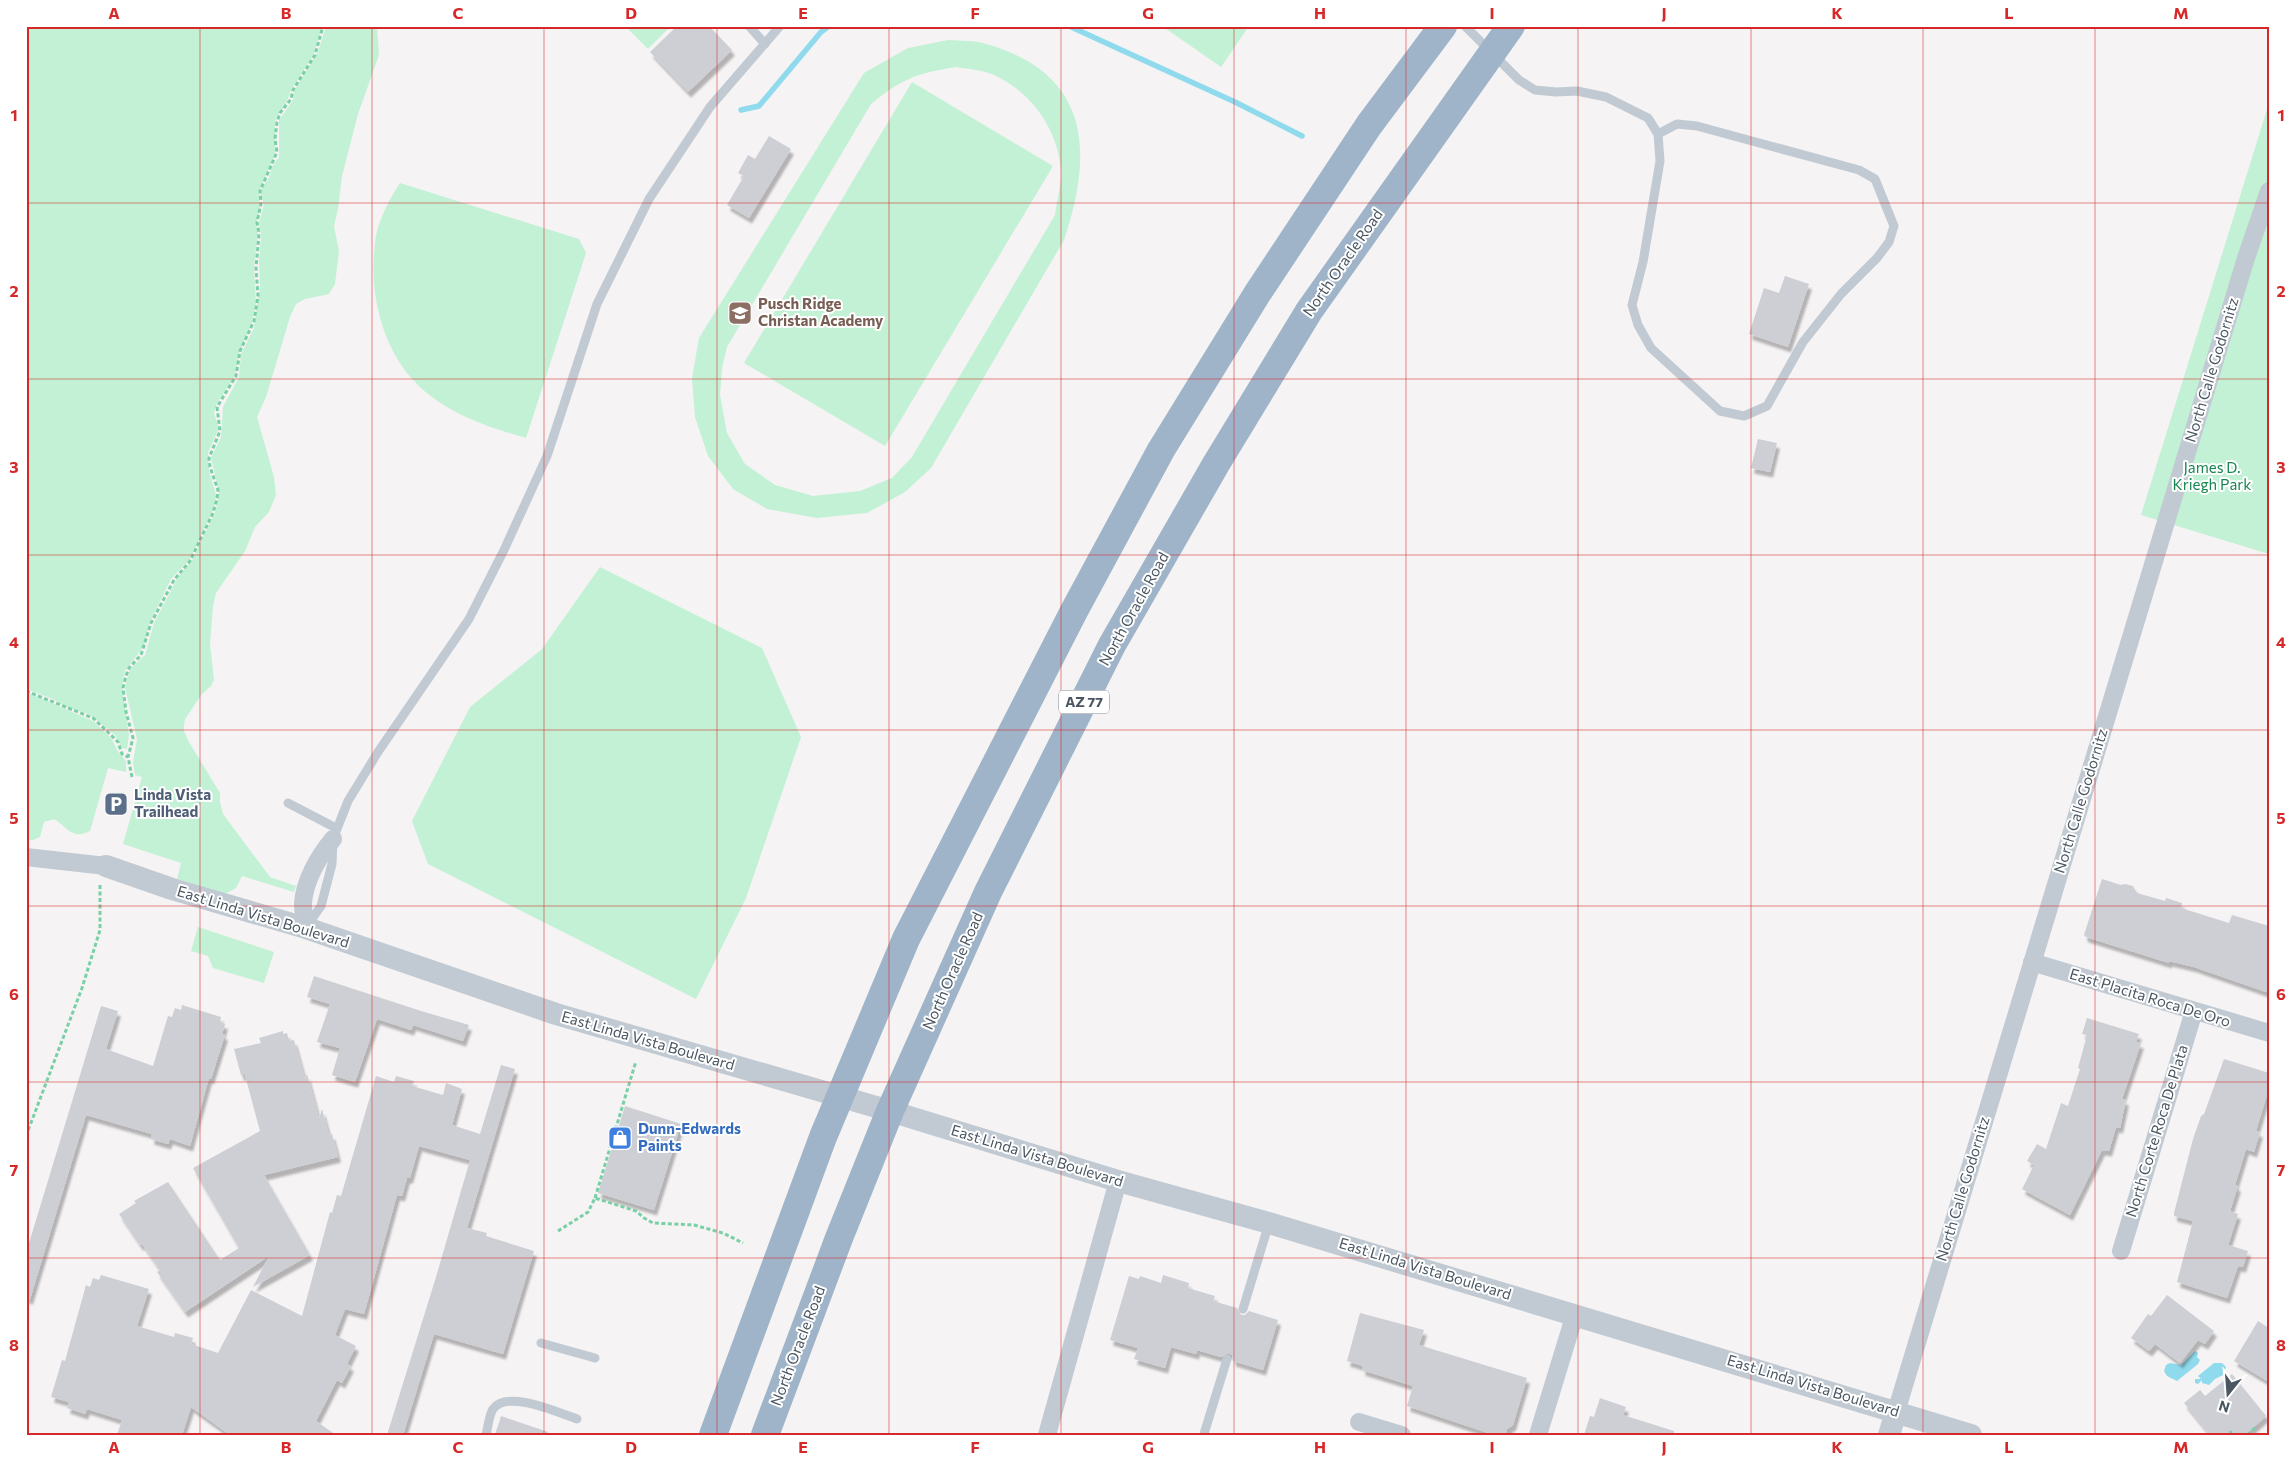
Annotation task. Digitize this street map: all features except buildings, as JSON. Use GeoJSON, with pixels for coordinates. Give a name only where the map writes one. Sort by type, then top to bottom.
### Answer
{"type":"FeatureCollection","features":[{"type":"Feature","properties":{"kind":"highway"},"geometry":{"type":"LineString","coordinates":[[714,1435],[767,1286],[840,1096],[906,939],[1074,612],[1161,450],[1257,294],[1348,157],[1443,26]]}},
{"type":"Feature","properties":{"kind":"highway","name":"North Oracle Road"},"geometry":{"type":"LineString","coordinates":[[765,1435],[838,1238],[890,1111],[988,892],[1117,637],[1216,464],[1309,311],[1511,26]]}},
{"type":"Feature","properties":{"kind":"street","name":"North Calle Godornitz"},"geometry":{"type":"LineString","coordinates":[[1896,1412],[2243,267],[2269,191]]}},
{"type":"Feature","properties":{"kind":"street"},"geometry":{"type":"LineString","coordinates":[[306,928],[303,903],[312,873],[317,859],[335,833]]}},
{"type":"Feature","properties":{"kind":"street"},"geometry":{"type":"LineString","coordinates":[[26,857],[103,876]]}},
{"type":"Feature","properties":{"kind":"street","name":"East Linda Vista Boulevard"},"geometry":{"type":"LineString","coordinates":[[103,876],[172,889],[306,928],[556,1014],[840,1096],[1118,1181],[1269,1223],[1575,1314],[1971,1435]]}},
{"type":"Feature","properties":{"kind":"street","name":"East Placita Roca De Oro"},"geometry":{"type":"LineString","coordinates":[[2032,962],[2269,1033]]}},
{"type":"Feature","properties":{"kind":"street","name":"North Corte Roca De Plata"},"geometry":{"type":"LineString","coordinates":[[2121,1251],[2194,1011]]}},
{"type":"Feature","properties":{"kind":"street"},"geometry":{"type":"LineString","coordinates":[[1047,1435],[1118,1181]]}},
{"type":"Feature","properties":{"kind":"street"},"geometry":{"type":"LineString","coordinates":[[1538,1435],[1575,1314]]}},
{"type":"Feature","properties":{"kind":"street"},"geometry":{"type":"LineString","coordinates":[[1889,1435],[1896,1412]]}},
{"type":"Feature","properties":{"kind":"street"},"geometry":{"type":"LineString","coordinates":[[1359,1422],[1402,1435]]}},
{"type":"Feature","properties":{"kind":"lane"},"geometry":{"type":"LineString","coordinates":[[749,26],[765,44]]}},
{"type":"Feature","properties":{"kind":"lane"},"geometry":{"type":"LineString","coordinates":[[288,803],[335,833],[356,787],[469,619],[504,550],[547,456],[597,304],[649,198],[710,107],[780,26]]}},
{"type":"Feature","properties":{"kind":"lane"},"geometry":{"type":"LineString","coordinates":[[1465,26],[1519,80],[1536,90],[1556,92],[1577,91],[1606,97],[1648,118],[1658,134],[1660,161],[1643,262],[1632,305],[1638,325],[1651,348],[1686,382],[1720,411],[1744,416],[1766,406],[1803,342],[1841,294],[1877,258],[1889,242],[1894,226],[1875,179],[1859,170],[1697,126],[1677,124],[1658,134]]}},
{"type":"Feature","properties":{"kind":"lane"},"geometry":{"type":"LineString","coordinates":[[1243,1309],[1269,1223]]}},
{"type":"Feature","properties":{"kind":"lane"},"geometry":{"type":"LineString","coordinates":[[541,1343],[595,1358]]}},
{"type":"Feature","properties":{"kind":"lane"},"geometry":{"type":"LineString","coordinates":[[1204,1434],[1226,1359]]}},
{"type":"Feature","properties":{"kind":"lane"},"geometry":{"type":"LineString","coordinates":[[486,1435],[494,1408],[503,1401],[517,1400],[577,1419]]}},
{"type":"Feature","properties":{"kind":"path"},"geometry":{"type":"LineString","coordinates":[[132,777],[128,757],[133,738],[126,712],[123,688],[126,676],[129,668],[141,655],[152,623],[174,580],[190,561],[218,499],[218,490],[209,458],[220,431],[217,407],[236,376],[240,351],[254,321],[258,296],[256,268],[259,234],[257,222],[261,204],[260,190],[277,152],[275,139],[276,122],[291,99],[293,90],[315,54],[323,26]]}},
{"type":"Feature","properties":{"kind":"path"},"geometry":{"type":"LineString","coordinates":[[26,691],[93,718],[118,742],[122,754],[128,757]]}},
{"type":"Feature","properties":{"kind":"path"},"geometry":{"type":"LineString","coordinates":[[26,1136],[82,988],[100,930],[103,876]]}},
{"type":"Feature","properties":{"kind":"path"},"geometry":{"type":"LineString","coordinates":[[558,1231],[588,1212],[595,1198],[636,1061]]}},
{"type":"Feature","properties":{"kind":"path"},"geometry":{"type":"LineString","coordinates":[[595,1198],[636,1210],[653,1223],[694,1225],[723,1233],[743,1243]]}},
{"type":"Feature","properties":{"kind":"path"},"geometry":{"type":"LineString","coordinates":[[2247,1435],[2256,1427]]}},
{"type":"Feature","properties":{"kind":"green space"},"geometry":{"type":"Polygon","coordinates":[[[26,26],[322,26],[314,54],[291,90],[286,104],[277,116],[275,122],[275,155],[259,191],[260,209],[256,224],[258,233],[254,267],[256,303],[251,326],[239,353],[235,376],[217,403],[214,413],[219,428],[208,453],[209,471],[216,495],[214,508],[190,559],[171,579],[150,622],[144,646],[125,671],[122,687],[129,735],[127,749],[122,748],[115,735],[89,714],[66,707],[53,699],[26,689],[26,26]]]}},
{"type":"Feature","properties":{"kind":"green space"},"geometry":{"type":"Polygon","coordinates":[[[326,26],[377,26],[379,55],[358,114],[342,176],[334,226],[339,251],[335,284],[329,294],[305,299],[296,304],[290,317],[266,397],[257,417],[274,477],[276,495],[269,512],[255,527],[245,551],[216,593],[210,644],[214,680],[185,719],[184,725],[184,731],[189,742],[220,793],[223,814],[270,877],[296,886],[294,892],[242,876],[236,888],[225,894],[177,879],[181,863],[123,844],[142,777],[135,775],[133,762],[137,739],[125,688],[130,669],[145,655],[154,623],[178,577],[192,561],[216,510],[219,492],[211,458],[221,437],[223,407],[239,377],[241,354],[254,328],[260,287],[259,260],[261,236],[259,223],[264,205],[261,189],[269,178],[272,167],[279,157],[279,120],[293,100],[294,91],[318,52],[326,26]]]}},
{"type":"Feature","properties":{"kind":"green space"},"geometry":{"type":"Polygon","coordinates":[[[625,26],[671,26],[648,49],[625,26]]]}},
{"type":"Feature","properties":{"kind":"green space"},"geometry":{"type":"Polygon","coordinates":[[[1162,26],[1249,26],[1221,67],[1162,26]]]}},
{"type":"Feature","properties":{"kind":"green space"},"geometry":{"type":"Polygon","coordinates":[[[948,40],[973,41],[986,44],[1020,57],[1046,74],[1064,95],[1075,120],[1080,147],[1079,176],[1074,207],[1064,240],[931,468],[905,492],[867,513],[817,518],[767,509],[733,489],[708,456],[695,417],[692,378],[699,338],[864,73],[908,48],[948,40]],[[956,67],[910,78],[892,88],[871,104],[727,347],[722,368],[720,395],[727,433],[745,464],[775,485],[813,496],[860,491],[892,478],[912,457],[1055,215],[1061,169],[1054,139],[1040,113],[1020,91],[1007,82],[990,73],[956,67]]]}},
{"type":"Feature","properties":{"kind":"green space"},"geometry":{"type":"Polygon","coordinates":[[[912,82],[1053,166],[885,446],[744,363],[912,82]]]}},
{"type":"Feature","properties":{"kind":"green space","name":"James D. Kriegh Park"},"geometry":{"type":"Polygon","coordinates":[[[2269,103],[2269,554],[2141,515],[2269,103]]]}},
{"type":"Feature","properties":{"kind":"green space"},"geometry":{"type":"Polygon","coordinates":[[[400,183],[579,239],[586,253],[526,438],[477,422],[454,411],[432,397],[417,384],[393,351],[379,314],[375,294],[374,254],[379,225],[400,183]]]}},
{"type":"Feature","properties":{"kind":"green space"},"geometry":{"type":"Polygon","coordinates":[[[600,567],[762,648],[801,737],[746,898],[696,999],[428,864],[412,821],[470,707],[542,649],[600,567]]]}},
{"type":"Feature","properties":{"kind":"green space"},"geometry":{"type":"Polygon","coordinates":[[[26,692],[93,721],[112,739],[117,750],[126,761],[126,772],[108,768],[90,831],[74,834],[54,819],[44,822],[40,837],[26,840],[26,692]]]}},
{"type":"Feature","properties":{"kind":"green space"},"geometry":{"type":"Polygon","coordinates":[[[198,927],[274,952],[264,983],[213,968],[208,956],[191,951],[198,927]]]}},
{"type":"Feature","properties":{"kind":"water"},"geometry":{"type":"Polygon","coordinates":[[[2195,1351],[2198,1353],[2197,1357],[2200,1360],[2198,1364],[2177,1381],[2167,1376],[2164,1371],[2166,1365],[2170,1363],[2181,1365],[2195,1351]]]}},
{"type":"Feature","properties":{"kind":"water"},"geometry":{"type":"Polygon","coordinates":[[[2214,1363],[2222,1363],[2226,1367],[2223,1375],[2209,1385],[2202,1383],[2202,1380],[2198,1384],[2195,1383],[2195,1379],[2201,1379],[2198,1376],[2214,1363]]]}},
{"type":"Feature","properties":{"kind":"waterway"},"geometry":{"type":"LineString","coordinates":[[741,110],[759,106],[821,32],[829,26]]}},
{"type":"Feature","properties":{"kind":"waterway"},"geometry":{"type":"LineString","coordinates":[[1069,26],[1235,102],[1302,136]]}},
{"type":"Feature","properties":{"kind":"place","name":"Pusch Ridge Christan Academy"},"geometry":{"type":"Point","coordinates":[740,313]}},
{"type":"Feature","properties":{"kind":"place","name":"Linda Vista Trailhead"},"geometry":{"type":"Point","coordinates":[116,804]}},
{"type":"Feature","properties":{"kind":"place","name":"Dunn-Edwards Paints"},"geometry":{"type":"Point","coordinates":[620,1138]}}]}
